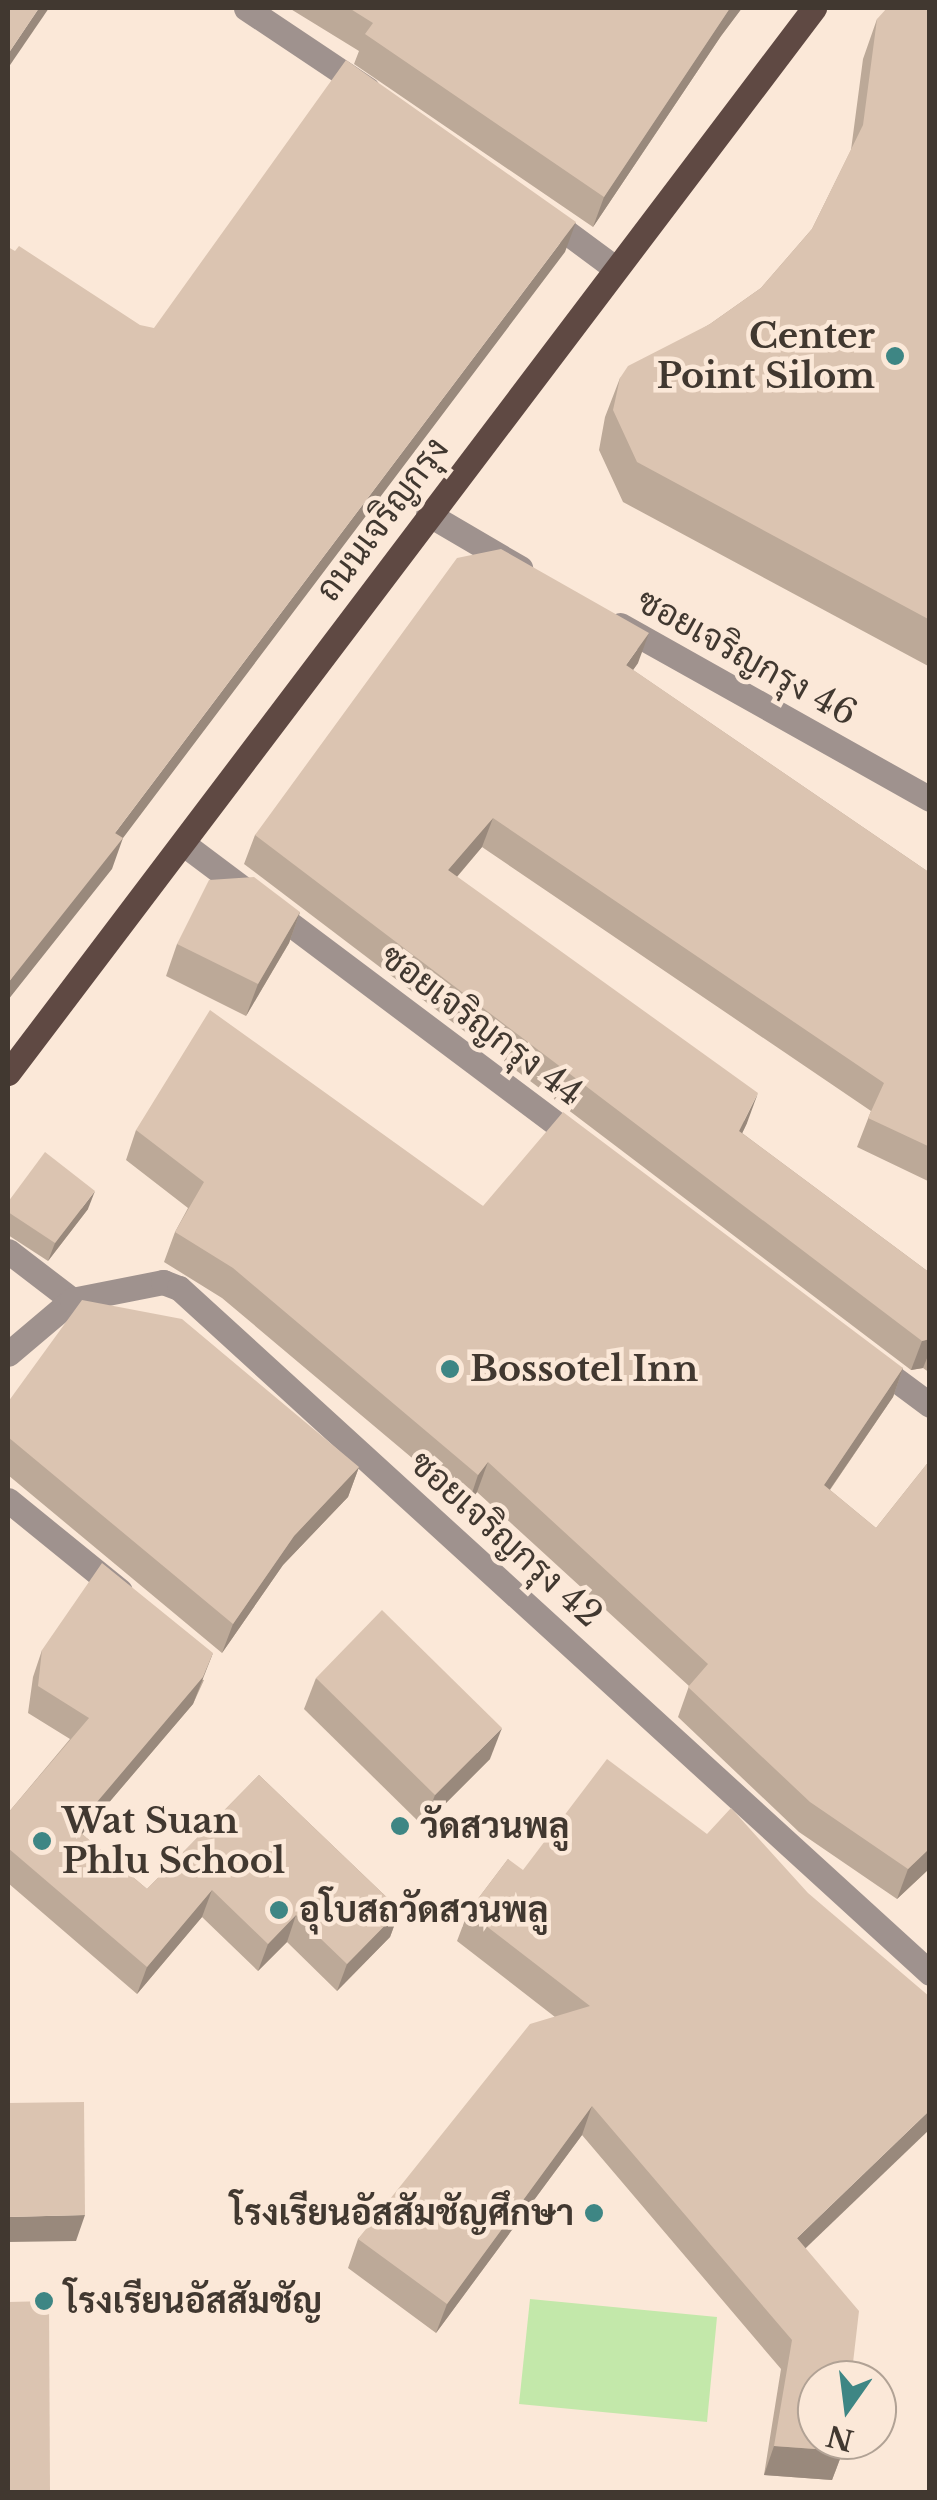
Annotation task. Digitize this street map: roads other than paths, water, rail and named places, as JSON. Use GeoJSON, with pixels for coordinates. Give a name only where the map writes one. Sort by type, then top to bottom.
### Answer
{"type":"FeatureCollection","features":[{"type":"Feature","properties":{"kind":"main road","name":"ถนนเจริญกรุง"},"geometry":{"type":"LineString","coordinates":[[8,1073],[185,845],[428,514],[814,8]]}},
{"type":"Feature","properties":{"kind":"street"},"geometry":{"type":"LineString","coordinates":[[246,8],[394,109]]}},
{"type":"Feature","properties":{"kind":"street"},"geometry":{"type":"LineString","coordinates":[[521,199],[615,268]]}},
{"type":"Feature","properties":{"kind":"street"},"geometry":{"type":"LineString","coordinates":[[428,514],[544,582]]}},
{"type":"Feature","properties":{"kind":"street","name":"ซอยเจริญกรุง 46"},"geometry":{"type":"LineString","coordinates":[[594,611],[930,798]]}},
{"type":"Feature","properties":{"kind":"street","name":"ซอยเจริญกรุง 44"},"geometry":{"type":"LineString","coordinates":[[185,845],[601,1158]]}},
{"type":"Feature","properties":{"kind":"street"},"geometry":{"type":"LineString","coordinates":[[8,1250],[72,1300]]}},
{"type":"Feature","properties":{"kind":"street","name":"ซอยเจริญกรุง 42"},"geometry":{"type":"LineString","coordinates":[[8,1354],[72,1300],[163,1282],[179,1288],[930,1974]]}},
{"type":"Feature","properties":{"kind":"street"},"geometry":{"type":"LineString","coordinates":[[851,1346],[930,1405]]}},
{"type":"Feature","properties":{"kind":"street"},"geometry":{"type":"LineString","coordinates":[[8,1500],[142,1608]]}},
{"type":"Feature","properties":{"kind":"place","name":"Center Point Silom"},"geometry":{"type":"Point","coordinates":[895,356]}},
{"type":"Feature","properties":{"kind":"place","name":"Bossotel Inn"},"geometry":{"type":"Point","coordinates":[450,1369]}},
{"type":"Feature","properties":{"kind":"place","name":"วัดสวนพลู"},"geometry":{"type":"Point","coordinates":[400,1826]}},
{"type":"Feature","properties":{"kind":"place","name":"Wat Suan Phlu School"},"geometry":{"type":"Point","coordinates":[42,1841]}},
{"type":"Feature","properties":{"kind":"place","name":"อุโบสถวัดสวนพลู"},"geometry":{"type":"Point","coordinates":[279,1910]}},
{"type":"Feature","properties":{"kind":"place","name":"โรงเรียนอัสสัมชัญศึกษา"},"geometry":{"type":"Point","coordinates":[594,2213]}},
{"type":"Feature","properties":{"kind":"place","name":"โรงเรียนอัสสัมชัญ"},"geometry":{"type":"Point","coordinates":[44,2301]}}]}
